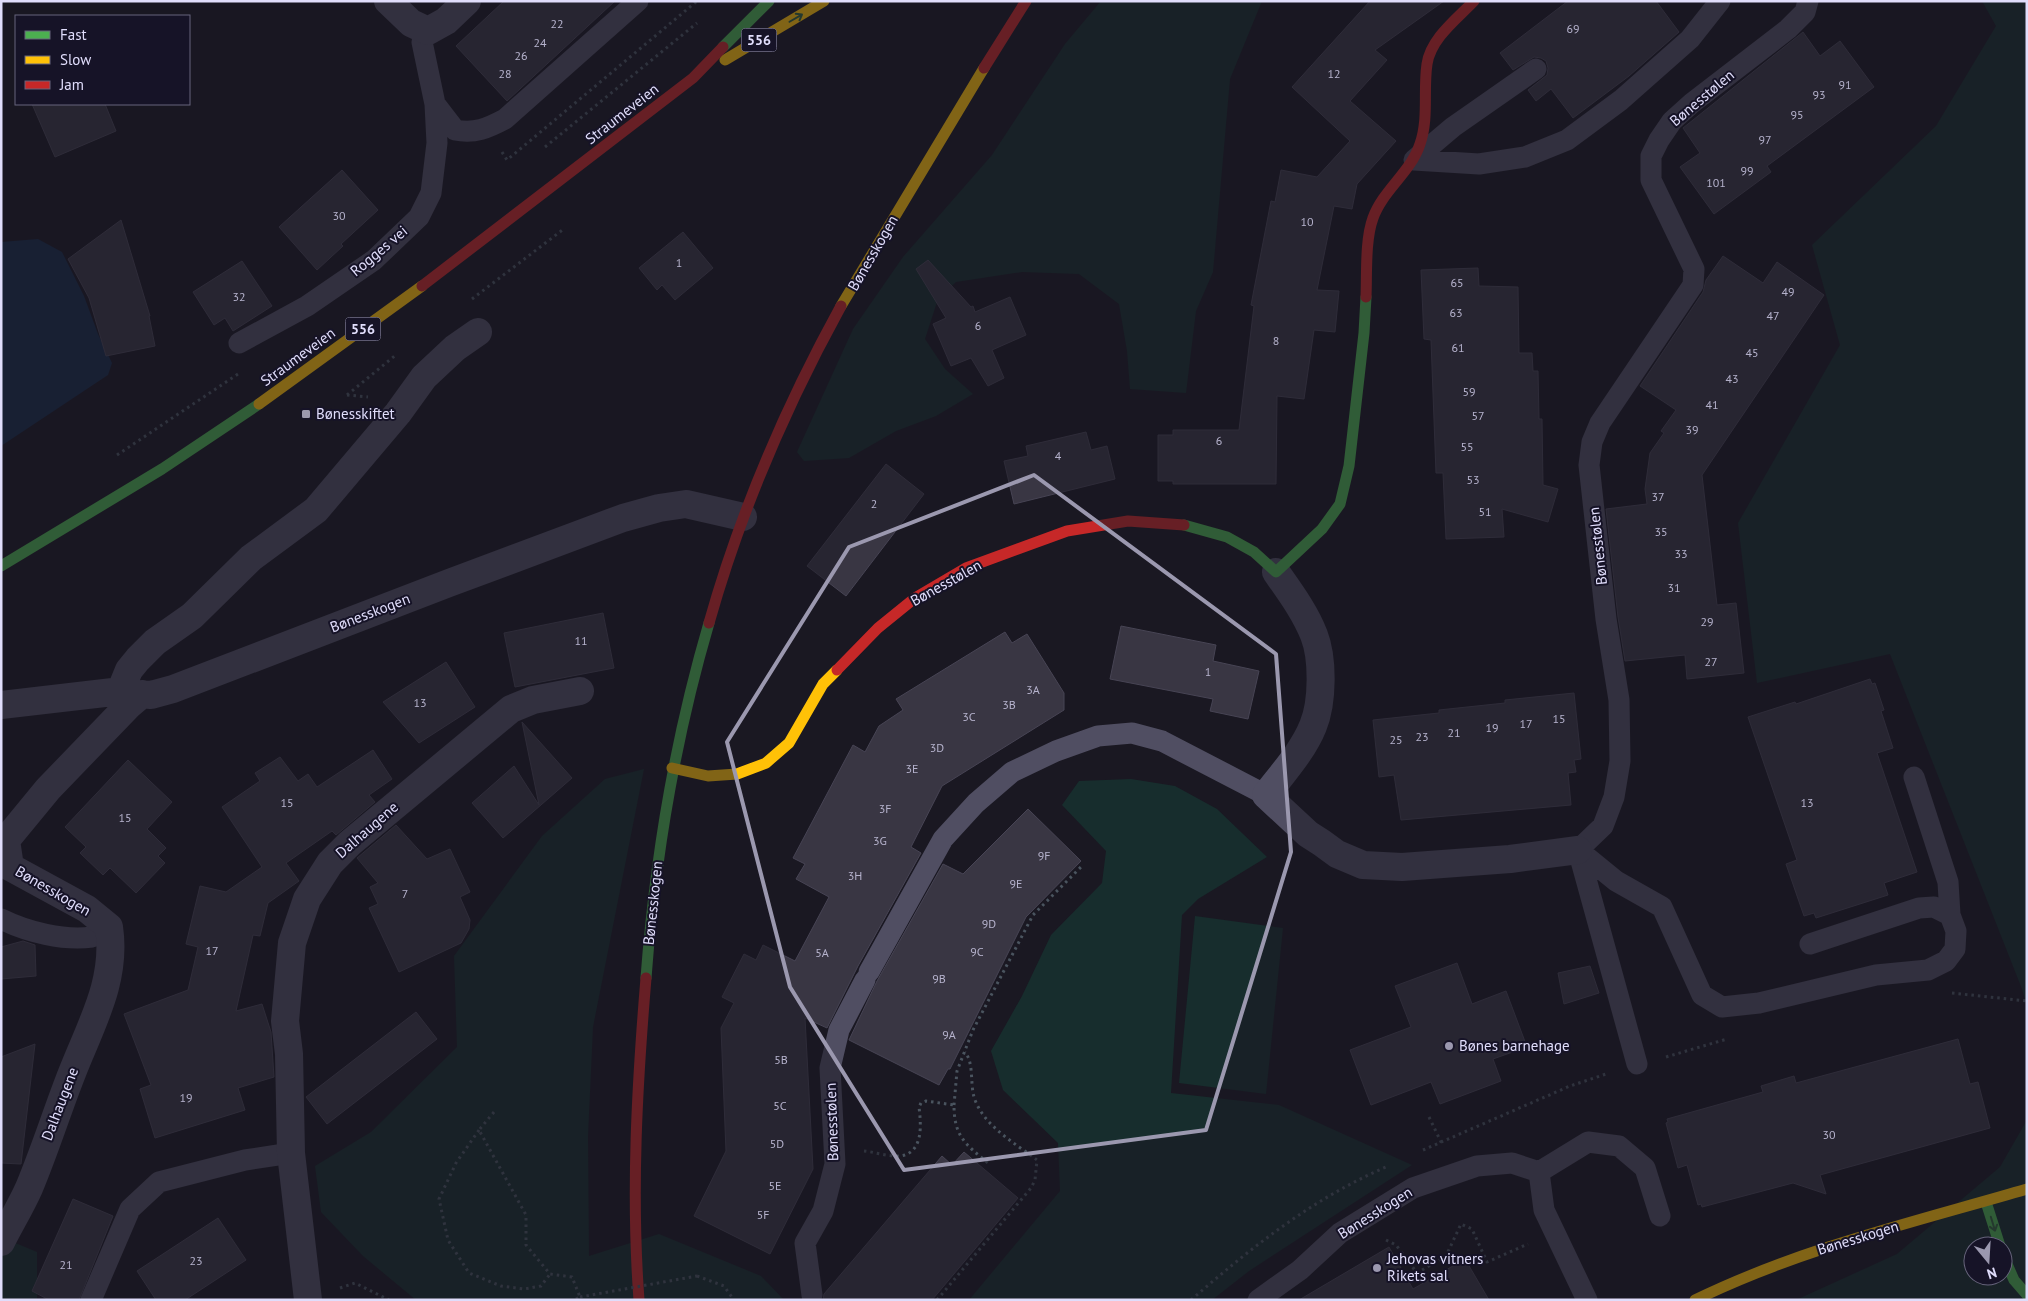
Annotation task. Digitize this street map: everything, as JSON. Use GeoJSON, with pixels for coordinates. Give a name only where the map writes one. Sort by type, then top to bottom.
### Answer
{"type":"FeatureCollection","features":[{"type":"Feature","properties":{"kind":"main road","name":"Straumeveien"},"geometry":{"type":"LineString","coordinates":[[693,78],[769,1]]}},
{"type":"Feature","properties":{"kind":"main road","name":"Straumeveien"},"geometry":{"type":"LineString","coordinates":[[1,566],[162,469],[288,384],[472,249],[693,78],[824,1]]}},
{"type":"Feature","properties":{"kind":"main road","name":"Bønesskogen"},"geometry":{"type":"LineString","coordinates":[[639,1300],[634,1197],[639,1062],[656,866],[672,768],[697,662],[717,594],[744,517],[783,425],[834,320],[922,168],[1026,1]]}},
{"type":"Feature","properties":{"kind":"main road"},"geometry":{"type":"LineString","coordinates":[[1276,572],[1322,529],[1340,504],[1349,466],[1364,333],[1369,235],[1374,217],[1384,199],[1414,160],[1421,143],[1425,123],[1427,63],[1438,38],[1474,1]]}},
{"type":"Feature","properties":{"kind":"main road","name":"Bønesstølen"},"geometry":{"type":"LineString","coordinates":[[672,768],[708,776],[737,774],[766,763],[790,743],[823,684],[878,628],[915,598],[966,568],[1067,531],[1128,521],[1179,524],[1227,537],[1254,552],[1276,572]]}},
{"type":"Feature","properties":{"kind":"main road","name":"Bønesskogen"},"geometry":{"type":"LineString","coordinates":[[1695,1300],[1759,1271],[1829,1245],[2027,1189]]}},
{"type":"Feature","properties":{"kind":"main road"},"geometry":{"type":"LineString","coordinates":[[1986,1202],[1997,1236]]}},
{"type":"Feature","properties":{"kind":"main road"},"geometry":{"type":"LineString","coordinates":[[2013,1278],[2027,1295]]}},
{"type":"Feature","properties":{"kind":"street"},"geometry":{"type":"LineString","coordinates":[[388,1],[411,23],[428,30],[446,21],[467,1]]}},
{"type":"Feature","properties":{"kind":"street","name":"Bønesskogen"},"geometry":{"type":"LineString","coordinates":[[109,927],[87,909],[10,867],[6,840],[48,790],[128,705],[131,693],[129,670],[138,659],[155,642],[192,616],[251,558],[316,510],[398,413],[424,378],[455,348],[478,332]]}},
{"type":"Feature","properties":{"kind":"street","name":"Bønesskogen"},"geometry":{"type":"LineString","coordinates":[[1,705],[131,693],[151,695],[172,689],[449,582],[659,508],[686,504],[744,517]]}},
{"type":"Feature","properties":{"kind":"street","name":"Bønesstølen"},"geometry":{"type":"LineString","coordinates":[[1276,572],[1297,602],[1315,636],[1320,667],[1320,697],[1313,726],[1296,755],[1266,795],[1308,834],[1337,854],[1363,864],[1402,867],[1510,859],[1578,850]]}},
{"type":"Feature","properties":{"kind":"street","name":"Dalhaugene"},"geometry":{"type":"LineString","coordinates":[[308,1300],[291,1153],[289,1054],[285,1021],[292,943],[307,899],[330,863],[350,843],[512,709],[533,700],[580,691]]}},
{"type":"Feature","properties":{"kind":"street","name":"Dalhaugene"},"geometry":{"type":"LineString","coordinates":[[1,1242],[29,1189],[72,1071],[97,1016],[107,984],[109,927]]}},
{"type":"Feature","properties":{"kind":"lane","name":"Rogges vei"},"geometry":{"type":"LineString","coordinates":[[434,104],[455,130],[468,132],[485,130],[506,119],[638,1]]}},
{"type":"Feature","properties":{"kind":"lane"},"geometry":{"type":"LineString","coordinates":[[1414,160],[1479,164],[1525,157],[1567,140],[1621,100],[1690,39],[1720,1]]}},
{"type":"Feature","properties":{"kind":"lane","name":"Bønesstølen"},"geometry":{"type":"LineString","coordinates":[[1578,850],[1603,826],[1614,797],[1620,761],[1619,700],[1606,619],[1589,465],[1592,442],[1600,423],[1693,285],[1694,269],[1651,180],[1652,156],[1659,140],[1672,121],[1692,103],[1788,29],[1805,12],[1808,1]]}},
{"type":"Feature","properties":{"kind":"lane","name":"Rogges vei"},"geometry":{"type":"LineString","coordinates":[[239,343],[306,306],[374,260],[419,217],[431,193],[437,143],[434,104],[422,42],[428,30]]}},
{"type":"Feature","properties":{"kind":"lane"},"geometry":{"type":"LineString","coordinates":[[1414,160],[1453,126],[1536,69]]}},
{"type":"Feature","properties":{"kind":"lane","name":"Bønesstølen"},"geometry":{"type":"LineString","coordinates":[[812,1295],[805,1243],[823,1211],[835,1164],[830,1068],[839,1030],[943,839],[976,803],[1012,772],[1056,751],[1098,736],[1132,733],[1162,741],[1266,795]]}},
{"type":"Feature","properties":{"kind":"lane"},"geometry":{"type":"LineString","coordinates":[[1578,850],[1616,881],[1662,907],[1702,995],[1722,1007],[1759,1002],[1876,975],[1928,970],[1946,961],[1955,949],[1956,931],[1950,915],[1948,882],[1914,777]]}},
{"type":"Feature","properties":{"kind":"lane"},"geometry":{"type":"LineString","coordinates":[[1578,850],[1636,1064]]}},
{"type":"Feature","properties":{"kind":"lane"},"geometry":{"type":"LineString","coordinates":[[1810,944],[1919,908],[1934,907],[1950,915]]}},
{"type":"Feature","properties":{"kind":"lane"},"geometry":{"type":"LineString","coordinates":[[1,919],[13,925],[50,936],[94,937],[109,927]]}},
{"type":"Feature","properties":{"kind":"lane"},"geometry":{"type":"LineString","coordinates":[[1588,1300],[1544,1210],[1539,1172],[1588,1142],[1619,1146],[1645,1168],[1660,1216]]}},
{"type":"Feature","properties":{"kind":"lane"},"geometry":{"type":"LineString","coordinates":[[91,1300],[130,1209],[159,1182],[245,1160],[291,1153]]}},
{"type":"Feature","properties":{"kind":"lane","name":"Bønesskogen"},"geometry":{"type":"LineString","coordinates":[[1258,1300],[1300,1270],[1340,1233],[1413,1188],[1477,1166],[1512,1163],[1539,1172]]}},
{"type":"Feature","properties":{"kind":"path"},"geometry":{"type":"LineString","coordinates":[[988,1163],[960,1137],[954,1117],[957,1071],[973,1030],[1033,915],[1083,865]]}},
{"type":"Feature","properties":{"kind":"path"},"geometry":{"type":"LineString","coordinates":[[1944,992],[2027,1001]]}},
{"type":"Feature","properties":{"kind":"path"},"geometry":{"type":"LineString","coordinates":[[1415,1154],[1570,1086],[1636,1064],[1694,1050],[1731,1038]]}},
{"type":"Feature","properties":{"kind":"path"},"geometry":{"type":"LineString","coordinates":[[936,1300],[1031,1188],[1035,1180],[1037,1160],[1001,1133],[979,1110],[971,1083],[969,1057],[965,1052]]}},
{"type":"Feature","properties":{"kind":"path"},"geometry":{"type":"LineString","coordinates":[[834,1147],[900,1156],[912,1149],[921,1133],[919,1107],[921,1103],[926,1101],[954,1104]]}},
{"type":"Feature","properties":{"kind":"path"},"geometry":{"type":"LineString","coordinates":[[494,1112],[456,1163],[439,1199],[448,1240],[469,1273],[501,1286],[524,1289],[541,1286],[550,1274]]}},
{"type":"Feature","properties":{"kind":"path"},"geometry":{"type":"LineString","coordinates":[[1429,1117],[1440,1142],[1477,1166]]}},
{"type":"Feature","properties":{"kind":"path"},"geometry":{"type":"LineString","coordinates":[[479,1130],[526,1215],[526,1245],[550,1274],[572,1277],[580,1297]]}},
{"type":"Feature","properties":{"kind":"path"},"geometry":{"type":"LineString","coordinates":[[1191,1300],[1242,1256],[1305,1209],[1390,1165]]}},
{"type":"Feature","properties":{"kind":"path"},"geometry":{"type":"LineString","coordinates":[[1378,1244],[1386,1240],[1396,1245],[1418,1273],[1446,1256],[1461,1224],[1472,1229],[1487,1262],[1533,1242]]}},
{"type":"Feature","properties":{"kind":"path"},"geometry":{"type":"LineString","coordinates":[[574,1300],[580,1297],[696,1276],[724,1286],[734,1300]]}},
{"type":"Feature","properties":{"kind":"path"},"geometry":{"type":"LineString","coordinates":[[336,1290],[355,1283],[389,1300]]}},
{"type":"Feature","properties":{"kind":"highlighted area"},"geometry":{"type":"Polygon","coordinates":[[[1034,475],[1276,654],[1291,852],[1206,1130],[904,1170],[790,987],[727,742],[849,547],[1034,475]]]}},
{"type":"Feature","properties":{"kind":"green space"},"geometry":{"type":"Polygon","coordinates":[[[1101,1],[1262,1],[1230,79],[1213,272],[1196,311],[1186,393],[1130,389],[1127,351],[1119,304],[1079,274],[1022,272],[956,282],[938,299],[925,339],[945,369],[973,394],[936,416],[896,431],[849,458],[804,461],[797,452],[853,329],[903,257],[992,155],[1065,44],[1101,1]]]}},
{"type":"Feature","properties":{"kind":"green space"},"geometry":{"type":"Polygon","coordinates":[[[1982,1],[2027,1],[2027,1006],[2022,989],[1890,654],[1757,683],[1738,523],[1840,345],[1812,245],[1936,126],[1996,26],[1982,1]]]}},
{"type":"Feature","properties":{"kind":"green space"},"geometry":{"type":"Polygon","coordinates":[[[644,769],[593,1027],[588,1136],[589,1256],[659,1234],[761,1276],[784,1300],[416,1300],[363,1256],[321,1212],[315,1166],[371,1132],[457,1047],[454,956],[542,836],[605,779],[644,769]]]}},
{"type":"Feature","properties":{"kind":"green space"},"geometry":{"type":"Polygon","coordinates":[[[1131,779],[1175,786],[1217,809],[1267,857],[1198,899],[1182,915],[1171,1093],[1279,1105],[1412,1165],[1249,1271],[1212,1300],[969,1300],[1060,1191],[1058,1143],[1003,1090],[991,1051],[1022,996],[1051,935],[1102,883],[1106,851],[1062,805],[1079,781],[1131,779]]]}},
{"type":"Feature","properties":{"kind":"green space"},"geometry":{"type":"Polygon","coordinates":[[[1195,916],[1283,928],[1266,1094],[1179,1083],[1195,916]]]}},
{"type":"Feature","properties":{"kind":"green space"},"geometry":{"type":"Polygon","coordinates":[[[2027,1120],[2027,1300],[1796,1300],[1897,1254],[2000,1167],[2027,1120]]]}},
{"type":"Feature","properties":{"kind":"green space"},"geometry":{"type":"Polygon","coordinates":[[[1,1237],[37,1252],[37,1300],[1,1300],[1,1237]]]}},
{"type":"Feature","properties":{"kind":"water"},"geometry":{"type":"Polygon","coordinates":[[[38,239],[62,252],[84,296],[98,334],[112,363],[108,375],[1,446],[1,242],[38,239]]]}},
{"type":"Feature","properties":{"kind":"building"},"geometry":{"type":"Polygon","coordinates":[[[504,1],[615,1],[507,101],[456,46],[504,1]]]}},
{"type":"Feature","properties":{"kind":"building"},"geometry":{"type":"Polygon","coordinates":[[[1370,1],[1444,1],[1375,50],[1387,60],[1350,101],[1396,141],[1357,184],[1352,209],[1334,206],[1317,290],[1339,291],[1335,332],[1314,330],[1304,399],[1277,396],[1276,484],[1173,484],[1173,481],[1158,481],[1158,435],[1173,435],[1173,430],[1239,430],[1254,306],[1251,305],[1271,201],[1275,202],[1281,170],[1317,177],[1350,141],[1292,87],[1370,1]]]}},
{"type":"Feature","properties":{"kind":"building"},"geometry":{"type":"Polygon","coordinates":[[[1568,1],[1656,1],[1679,32],[1629,76],[1573,118],[1551,89],[1536,101],[1528,90],[1547,75],[1546,61],[1534,57],[1513,70],[1500,53],[1568,1]]]}},
{"type":"Feature","properties":{"kind":"building"},"geometry":{"type":"Polygon","coordinates":[[[1803,32],[1820,56],[1840,41],[1874,87],[1767,166],[1771,172],[1714,214],[1680,167],[1700,153],[1683,128],[1803,32]]]}},
{"type":"Feature","properties":{"kind":"building"},"geometry":{"type":"Polygon","coordinates":[[[32,105],[105,105],[116,131],[55,157],[32,105]]]}},
{"type":"Feature","properties":{"kind":"building"},"geometry":{"type":"Polygon","coordinates":[[[342,170],[378,210],[341,244],[343,246],[317,270],[279,227],[342,170]]]}},
{"type":"Feature","properties":{"kind":"building"},"geometry":{"type":"Polygon","coordinates":[[[121,220],[150,316],[155,346],[106,356],[89,298],[68,259],[121,220]]]}},
{"type":"Feature","properties":{"kind":"building"},"geometry":{"type":"Polygon","coordinates":[[[683,232],[713,268],[675,300],[662,285],[657,290],[639,268],[683,232]]]}},
{"type":"Feature","properties":{"kind":"building"},"geometry":{"type":"Polygon","coordinates":[[[1723,256],[1763,283],[1777,262],[1824,295],[1702,475],[1717,605],[1736,603],[1744,673],[1687,679],[1685,655],[1625,661],[1606,509],[1647,504],[1645,489],[1650,453],[1664,433],[1661,431],[1676,410],[1640,386],[1703,292],[1706,280],[1723,256]]]}},
{"type":"Feature","properties":{"kind":"building"},"geometry":{"type":"Polygon","coordinates":[[[928,260],[971,307],[973,306],[975,312],[1010,297],[1026,335],[992,350],[1004,378],[988,386],[971,358],[951,366],[933,324],[946,318],[916,269],[928,260]]]}},
{"type":"Feature","properties":{"kind":"building"},"geometry":{"type":"Polygon","coordinates":[[[242,261],[272,306],[233,331],[225,318],[214,325],[193,292],[242,261]]]}},
{"type":"Feature","properties":{"kind":"building"},"geometry":{"type":"Polygon","coordinates":[[[1478,268],[1479,286],[1518,287],[1519,353],[1532,353],[1533,371],[1538,371],[1539,419],[1542,419],[1543,485],[1558,489],[1548,522],[1502,509],[1504,537],[1446,539],[1443,473],[1436,473],[1431,340],[1424,339],[1421,270],[1478,268]]]}},
{"type":"Feature","properties":{"kind":"building"},"geometry":{"type":"Polygon","coordinates":[[[1086,432],[1091,450],[1107,446],[1115,479],[1014,504],[1004,461],[1028,456],[1026,446],[1086,432]]]}},
{"type":"Feature","properties":{"kind":"building"},"geometry":{"type":"Polygon","coordinates":[[[886,464],[924,494],[846,596],[807,566],[886,464]]]}},
{"type":"Feature","properties":{"kind":"building"},"geometry":{"type":"Polygon","coordinates":[[[603,613],[614,668],[515,687],[504,633],[603,613]]]}},
{"type":"Feature","properties":{"kind":"building"},"geometry":{"type":"Polygon","coordinates":[[[1121,626],[1216,645],[1213,661],[1259,671],[1248,719],[1210,711],[1213,699],[1110,679],[1121,626]]]}},
{"type":"Feature","properties":{"kind":"building"},"geometry":{"type":"Polygon","coordinates":[[[1005,632],[1012,643],[1027,634],[1064,693],[1064,710],[942,786],[911,847],[921,853],[858,966],[827,1028],[805,1018],[813,1169],[770,1254],[694,1216],[726,1151],[721,1028],[734,1003],[722,997],[744,954],[756,960],[763,945],[795,961],[829,897],[796,879],[805,864],[793,858],[853,745],[865,752],[879,726],[903,710],[896,699],[1005,632]]]}},
{"type":"Feature","properties":{"kind":"building"},"geometry":{"type":"Polygon","coordinates":[[[446,662],[475,707],[419,743],[383,702],[446,662]]]}},
{"type":"Feature","properties":{"kind":"building"},"geometry":{"type":"Polygon","coordinates":[[[1870,679],[1872,684],[1875,683],[1884,710],[1881,711],[1893,748],[1877,753],[1917,872],[1884,883],[1888,895],[1816,918],[1814,913],[1804,916],[1786,864],[1797,860],[1748,717],[1795,702],[1796,704],[1870,679]]]}},
{"type":"Feature","properties":{"kind":"building"},"geometry":{"type":"Polygon","coordinates":[[[1574,693],[1581,759],[1574,760],[1576,772],[1568,773],[1571,805],[1401,820],[1394,775],[1379,777],[1373,720],[1505,703],[1505,700],[1574,693]]]}},
{"type":"Feature","properties":{"kind":"building"},"geometry":{"type":"Polygon","coordinates":[[[522,722],[572,778],[503,838],[472,803],[514,766],[539,805],[522,722]]]}},
{"type":"Feature","properties":{"kind":"building"},"geometry":{"type":"Polygon","coordinates":[[[373,750],[392,779],[369,795],[375,802],[336,835],[332,831],[286,863],[299,881],[268,903],[260,936],[253,935],[236,1011],[262,1004],[271,1032],[274,1077],[238,1088],[245,1110],[155,1138],[140,1089],[151,1085],[124,1014],[188,990],[198,947],[186,944],[200,886],[226,892],[262,867],[222,807],[260,781],[255,773],[280,757],[298,781],[308,774],[317,787],[373,750]]]}},
{"type":"Feature","properties":{"kind":"building"},"geometry":{"type":"Polygon","coordinates":[[[128,760],[172,802],[147,829],[166,848],[158,856],[165,863],[136,893],[110,868],[103,875],[80,853],[86,847],[65,827],[128,760]]]}},
{"type":"Feature","properties":{"kind":"building"},"geometry":{"type":"Polygon","coordinates":[[[1028,809],[1081,861],[1026,917],[950,1069],[948,1069],[939,1085],[849,1040],[877,981],[943,864],[963,874],[1028,809]]]}},
{"type":"Feature","properties":{"kind":"building"},"geometry":{"type":"Polygon","coordinates":[[[396,825],[427,859],[450,849],[470,892],[460,897],[470,920],[469,929],[461,943],[399,972],[369,908],[378,904],[370,887],[378,883],[357,858],[396,825]]]}},
{"type":"Feature","properties":{"kind":"building"},"geometry":{"type":"Polygon","coordinates":[[[23,941],[35,945],[36,976],[1,979],[1,947],[23,941]]]}},
{"type":"Feature","properties":{"kind":"building"},"geometry":{"type":"Polygon","coordinates":[[[1457,963],[1472,1004],[1506,991],[1527,1047],[1493,1059],[1501,1081],[1440,1104],[1431,1082],[1371,1105],[1350,1050],[1411,1027],[1395,986],[1457,963]]]}},
{"type":"Feature","properties":{"kind":"building"},"geometry":{"type":"Polygon","coordinates":[[[1590,966],[1599,993],[1564,1004],[1558,973],[1590,966]]]}},
{"type":"Feature","properties":{"kind":"building"},"geometry":{"type":"Polygon","coordinates":[[[416,1012],[437,1039],[327,1124],[306,1097],[416,1012]]]}},
{"type":"Feature","properties":{"kind":"building"},"geometry":{"type":"Polygon","coordinates":[[[1958,1039],[1970,1084],[1978,1082],[1990,1128],[1820,1175],[1826,1194],[1793,1183],[1702,1207],[1701,1204],[1698,1205],[1687,1165],[1678,1168],[1666,1123],[1668,1122],[1667,1119],[1763,1092],[1761,1086],[1794,1076],[1796,1083],[1958,1039]]]}},
{"type":"Feature","properties":{"kind":"building"},"geometry":{"type":"Polygon","coordinates":[[[35,1044],[21,1164],[1,1163],[1,1057],[35,1044]]]}},
{"type":"Feature","properties":{"kind":"building"},"geometry":{"type":"Polygon","coordinates":[[[964,1152],[1018,1198],[932,1300],[823,1300],[824,1294],[942,1156],[952,1165],[964,1152]]]}},
{"type":"Feature","properties":{"kind":"building"},"geometry":{"type":"Polygon","coordinates":[[[73,1199],[113,1216],[79,1300],[49,1300],[32,1291],[73,1199]]]}},
{"type":"Feature","properties":{"kind":"building"},"geometry":{"type":"Polygon","coordinates":[[[218,1218],[246,1260],[185,1300],[156,1300],[137,1271],[218,1218]]]}},
{"type":"Feature","properties":{"kind":"building","name":"Jehovas vitners Rikets sal"},"geometry":{"type":"Polygon","coordinates":[[[1389,1247],[1413,1289],[1465,1259],[1489,1300],[1299,1300],[1389,1247]]]}},
{"type":"Feature","properties":{"kind":"traffic: fast"},"geometry":{"type":"LineString","coordinates":[[723,47],[769,1]]}},
{"type":"Feature","properties":{"kind":"traffic: fast"},"geometry":{"type":"LineString","coordinates":[[1184,525],[1227,537],[1254,552],[1276,572],[1322,529],[1340,504],[1349,466],[1364,333],[1366,297]]}},
{"type":"Feature","properties":{"kind":"traffic: fast"},"geometry":{"type":"LineString","coordinates":[[1,566],[162,469],[259,404]]}},
{"type":"Feature","properties":{"kind":"traffic: fast"},"geometry":{"type":"LineString","coordinates":[[646,978],[655,888],[668,799],[686,710],[709,623]]}},
{"type":"Feature","properties":{"kind":"traffic: fast"},"geometry":{"type":"LineString","coordinates":[[1986,1202],[1997,1236]]}},
{"type":"Feature","properties":{"kind":"traffic: fast"},"geometry":{"type":"LineString","coordinates":[[2013,1278],[2027,1295]]}},
{"type":"Feature","properties":{"kind":"traffic: slow"},"geometry":{"type":"LineString","coordinates":[[725,60],[824,1]]}},
{"type":"Feature","properties":{"kind":"traffic: slow"},"geometry":{"type":"LineString","coordinates":[[841,306],[984,68]]}},
{"type":"Feature","properties":{"kind":"traffic: slow"},"geometry":{"type":"LineString","coordinates":[[259,404],[422,286]]}},
{"type":"Feature","properties":{"kind":"traffic: slow"},"geometry":{"type":"LineString","coordinates":[[672,768],[708,776],[737,774],[766,763],[789,743],[823,684],[837,670]]}},
{"type":"Feature","properties":{"kind":"traffic: slow"},"geometry":{"type":"LineString","coordinates":[[1695,1300],[1776,1265],[1817,1251],[1859,1237],[2027,1189]]}},
{"type":"Feature","properties":{"kind":"traffic: jam"},"geometry":{"type":"LineString","coordinates":[[984,68],[1026,1]]}},
{"type":"Feature","properties":{"kind":"traffic: jam"},"geometry":{"type":"LineString","coordinates":[[1366,297],[1368,246],[1373,218],[1383,199],[1416,154],[1423,134],[1426,74],[1429,55],[1439,37],[1474,1]]}},
{"type":"Feature","properties":{"kind":"traffic: jam"},"geometry":{"type":"LineString","coordinates":[[422,286],[693,78],[723,47]]}},
{"type":"Feature","properties":{"kind":"traffic: jam"},"geometry":{"type":"LineString","coordinates":[[709,623],[735,541],[766,461],[783,421],[841,306]]}},
{"type":"Feature","properties":{"kind":"traffic: jam"},"geometry":{"type":"LineString","coordinates":[[837,670],[878,628],[915,598],[966,568],[1067,531],[1128,521],[1184,525]]}},
{"type":"Feature","properties":{"kind":"traffic: jam"},"geometry":{"type":"LineString","coordinates":[[639,1300],[635,1179],[640,1059],[646,978]]}},
{"type":"Feature","properties":{"kind":"place","name":"Bønesskiftet"},"geometry":{"type":"Point","coordinates":[306,414]}},
{"type":"Feature","properties":{"kind":"place","name":"Bønes barnehage"},"geometry":{"type":"Point","coordinates":[1449,1046]}},
{"type":"Feature","properties":{"kind":"place","name":"Jehovas vitners Rikets sal"},"geometry":{"type":"Point","coordinates":[1377,1268]}}]}
